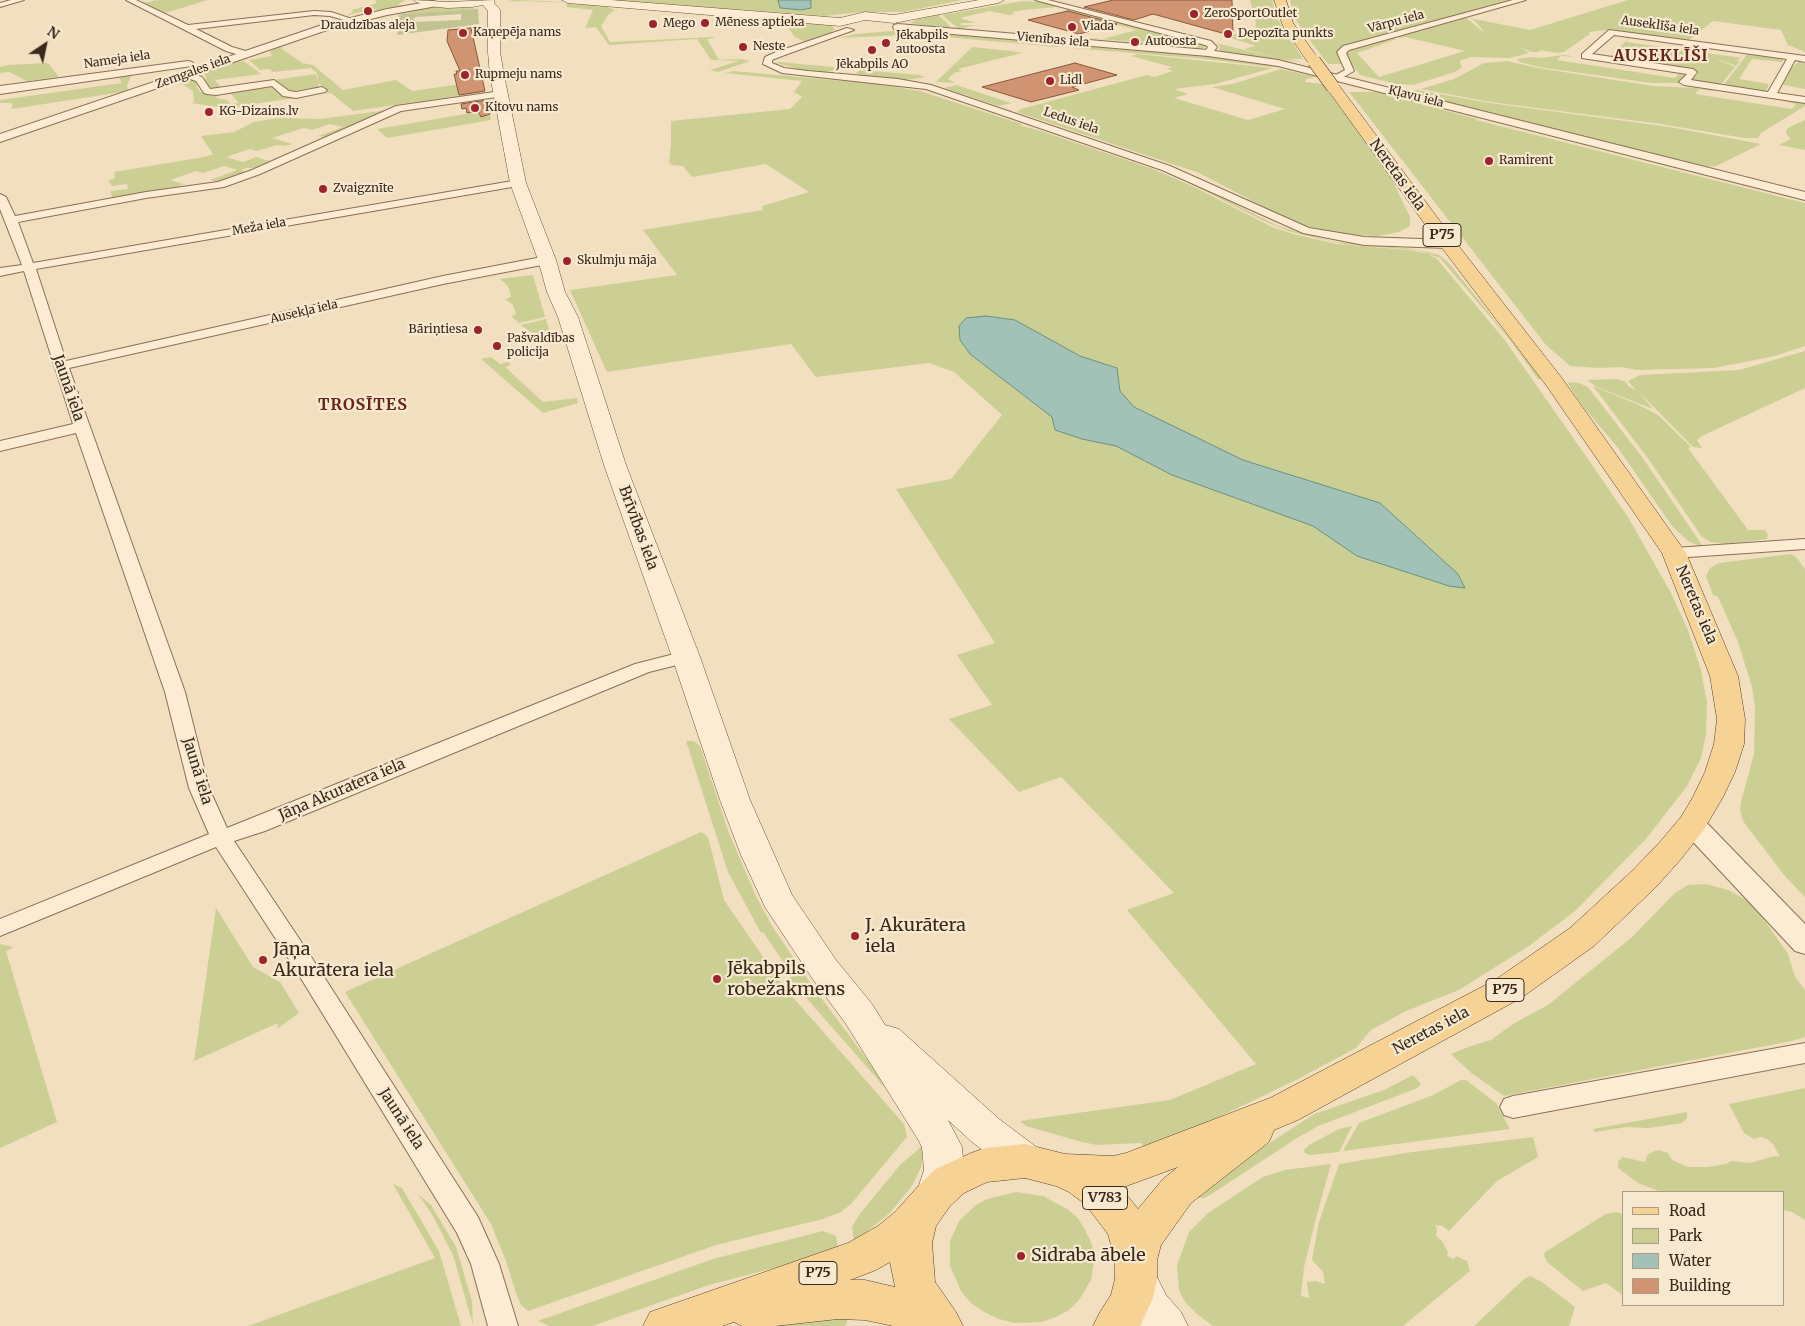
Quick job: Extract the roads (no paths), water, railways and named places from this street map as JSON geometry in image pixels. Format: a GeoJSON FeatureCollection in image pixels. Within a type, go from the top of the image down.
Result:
{"type":"FeatureCollection","features":[{"type":"Feature","properties":{"kind":"main road"},"geometry":{"type":"LineString","coordinates":[[420,0],[433,4]]}},
{"type":"Feature","properties":{"kind":"main road","name":"Vienības iela"},"geometry":{"type":"LineString","coordinates":[[568,0],[840,22],[864,16],[896,23]]}},
{"type":"Feature","properties":{"kind":"main road","name":"Vienības iela"},"geometry":{"type":"LineString","coordinates":[[883,31],[896,23],[998,0]]}},
{"type":"Feature","properties":{"kind":"main road","name":"Neretas iela"},"geometry":{"type":"LineString","coordinates":[[1280,0],[1287,23],[1314,62],[1335,82],[1448,244],[1554,380],[1674,553],[1715,649],[1724,676],[1731,719],[1729,744],[1720,772],[1692,824],[1670,851],[1598,923],[1536,970],[1508,988],[1284,1109]]}},
{"type":"Feature","properties":{"kind":"main road","name":"V783"},"geometry":{"type":"LineString","coordinates":[[433,4],[485,8],[490,4]]}},
{"type":"Feature","properties":{"kind":"main road","name":"Brīvības iela"},"geometry":{"type":"LineString","coordinates":[[490,4],[494,54],[518,183],[547,260],[556,292],[568,317],[615,465],[686,657],[735,800],[756,855],[778,899],[824,969],[859,1014]]}},
{"type":"Feature","properties":{"kind":"main road"},"geometry":{"type":"LineString","coordinates":[[840,22],[839,25],[855,31]]}},
{"type":"Feature","properties":{"kind":"main road"},"geometry":{"type":"LineString","coordinates":[[859,1014],[927,1118],[942,1147],[944,1170],[930,1201]]}},
{"type":"Feature","properties":{"kind":"main road","name":"V783"},"geometry":{"type":"LineString","coordinates":[[859,1014],[985,1130],[1025,1162]]}},
{"type":"Feature","properties":{"kind":"main road"},"geometry":{"type":"LineString","coordinates":[[1136,1270],[1142,1240],[1153,1221],[1176,1191],[1284,1109]]}},
{"type":"Feature","properties":{"kind":"main road","name":"P75"},"geometry":{"type":"LineString","coordinates":[[1065,1171],[1113,1173],[1129,1169],[1284,1109]]}},
{"type":"Feature","properties":{"kind":"main road","name":"V783"},"geometry":{"type":"LineString","coordinates":[[941,1326],[922,1300],[914,1282],[911,1262],[912,1243],[916,1225],[930,1201],[950,1181],[985,1165],[1025,1162],[1065,1171],[1083,1180],[1099,1192],[1113,1207],[1124,1223],[1132,1241],[1136,1270],[1151,1309],[1166,1326]]}},
{"type":"Feature","properties":{"kind":"main road","name":"P75"},"geometry":{"type":"LineString","coordinates":[[682,1320],[874,1251],[910,1225],[930,1201]]}},
{"type":"Feature","properties":{"kind":"main road","name":"V783"},"geometry":{"type":"LineString","coordinates":[[1115,1326],[1123,1316],[1132,1298],[1136,1270]]}},
{"type":"Feature","properties":{"kind":"main road"},"geometry":{"type":"LineString","coordinates":[[682,1320],[819,1300],[852,1299],[902,1308],[936,1326]]}},
{"type":"Feature","properties":{"kind":"street"},"geometry":{"type":"LineString","coordinates":[[0,5],[20,0]]}},
{"type":"Feature","properties":{"kind":"street"},"geometry":{"type":"LineString","coordinates":[[130,0],[241,55]]}},
{"type":"Feature","properties":{"kind":"street"},"geometry":{"type":"LineString","coordinates":[[387,12],[420,0]]}},
{"type":"Feature","properties":{"kind":"street"},"geometry":{"type":"LineString","coordinates":[[1039,0],[1208,43],[1213,47],[1208,54]]}},
{"type":"Feature","properties":{"kind":"street","name":"Vārpu iela"},"geometry":{"type":"LineString","coordinates":[[1335,82],[1350,71],[1341,52],[1346,48],[1522,0]]}},
{"type":"Feature","properties":{"kind":"street"},"geometry":{"type":"LineString","coordinates":[[387,12],[433,4]]}},
{"type":"Feature","properties":{"kind":"street","name":"Zemgales iela"},"geometry":{"type":"LineString","coordinates":[[0,138],[241,55],[351,20],[387,12]]}},
{"type":"Feature","properties":{"kind":"street"},"geometry":{"type":"LineString","coordinates":[[184,27],[314,13],[331,14],[351,20]]}},
{"type":"Feature","properties":{"kind":"street","name":"Vienības iela"},"geometry":{"type":"LineString","coordinates":[[896,23],[1208,54]]}},
{"type":"Feature","properties":{"kind":"street","name":"Ledus iela"},"geometry":{"type":"LineString","coordinates":[[855,31],[779,54],[768,59],[767,64],[782,70],[808,74],[898,82],[928,87],[1166,168],[1307,231],[1364,241],[1448,244]]}},
{"type":"Feature","properties":{"kind":"street","name":"Auseklīša iela"},"geometry":{"type":"LineString","coordinates":[[1805,59],[1612,32],[1585,56],[1694,72],[1684,82],[1805,100]]}},
{"type":"Feature","properties":{"kind":"street","name":"Kļavu iela"},"geometry":{"type":"LineString","coordinates":[[1208,54],[1278,63],[1335,82],[1805,196]]}},
{"type":"Feature","properties":{"kind":"street","name":"Nameja iela"},"geometry":{"type":"LineString","coordinates":[[0,90],[241,55]]}},
{"type":"Feature","properties":{"kind":"street"},"geometry":{"type":"LineString","coordinates":[[1771,95],[1792,56]]}},
{"type":"Feature","properties":{"kind":"street"},"geometry":{"type":"LineString","coordinates":[[187,75],[199,79],[207,91],[216,92],[274,83],[286,94],[296,95],[322,90]]}},
{"type":"Feature","properties":{"kind":"street"},"geometry":{"type":"LineString","coordinates":[[11,220],[220,185],[256,172],[402,107],[501,94]]}},
{"type":"Feature","properties":{"kind":"street","name":"Meža iela"},"geometry":{"type":"LineString","coordinates":[[0,272],[518,183]]}},
{"type":"Feature","properties":{"kind":"street","name":"Jaunā iela"},"geometry":{"type":"LineString","coordinates":[[0,196],[28,267],[81,427],[175,692],[198,788],[221,838],[302,960],[460,1212],[485,1264],[503,1326]]}},
{"type":"Feature","properties":{"kind":"street","name":"Ausekļa iela"},"geometry":{"type":"LineString","coordinates":[[61,366],[444,280],[547,260]]}},
{"type":"Feature","properties":{"kind":"street"},"geometry":{"type":"LineString","coordinates":[[0,446],[81,427]]}},
{"type":"Feature","properties":{"kind":"street"},"geometry":{"type":"LineString","coordinates":[[1674,553],[1805,544]]}},
{"type":"Feature","properties":{"kind":"street","name":"Jāņa Akuratera iela"},"geometry":{"type":"LineString","coordinates":[[0,928],[221,838],[257,826],[642,668],[686,657]]}},
{"type":"Feature","properties":{"kind":"street"},"geometry":{"type":"LineString","coordinates":[[1692,824],[1805,943]]}},
{"type":"Feature","properties":{"kind":"street"},"geometry":{"type":"LineString","coordinates":[[1513,1107],[1805,1053]]}},
{"type":"Feature","properties":{"kind":"water"},"geometry":{"type":"Polygon","coordinates":[[[778,0],[811,0],[811,8],[801,10],[780,8],[778,0]]]}},
{"type":"Feature","properties":{"kind":"water"},"geometry":{"type":"Polygon","coordinates":[[[986,316],[1015,320],[1080,356],[1117,368],[1120,391],[1134,407],[1243,460],[1380,503],[1458,574],[1465,588],[1449,586],[1357,556],[1313,526],[1172,475],[1116,446],[1082,439],[1055,430],[1052,417],[970,354],[960,340],[959,326],[966,318],[986,316]]]}},
{"type":"Feature","properties":{"kind":"place","name":"Draudzības aleja"},"geometry":{"type":"Point","coordinates":[368,11]}},
{"type":"Feature","properties":{"kind":"place","name":"ZeroSportOutlet"},"geometry":{"type":"Point","coordinates":[1194,14]}},
{"type":"Feature","properties":{"kind":"place","name":"Mēness aptieka"},"geometry":{"type":"Point","coordinates":[705,23]}},
{"type":"Feature","properties":{"kind":"place","name":"Mego"},"geometry":{"type":"Point","coordinates":[653,24]}},
{"type":"Feature","properties":{"kind":"place","name":"Viada"},"geometry":{"type":"Point","coordinates":[1072,27]}},
{"type":"Feature","properties":{"kind":"place","name":"Kaņepēja nams"},"geometry":{"type":"Point","coordinates":[463,33]}},
{"type":"Feature","properties":{"kind":"place","name":"Depozīta punkts"},"geometry":{"type":"Point","coordinates":[1228,34]}},
{"type":"Feature","properties":{"kind":"place","name":"Autoosta"},"geometry":{"type":"Point","coordinates":[1135,42]}},
{"type":"Feature","properties":{"kind":"place","name":"Jēkabpils autoosta"},"geometry":{"type":"Point","coordinates":[886,43]}},
{"type":"Feature","properties":{"kind":"place","name":"Neste"},"geometry":{"type":"Point","coordinates":[743,47]}},
{"type":"Feature","properties":{"kind":"place","name":"Jēkabpils AO"},"geometry":{"type":"Point","coordinates":[872,50]}},
{"type":"Feature","properties":{"kind":"place","name":"Rupmeju nams"},"geometry":{"type":"Point","coordinates":[465,75]}},
{"type":"Feature","properties":{"kind":"place","name":"Lidl"},"geometry":{"type":"Point","coordinates":[1050,81]}},
{"type":"Feature","properties":{"kind":"place","name":"Kitovu nams"},"geometry":{"type":"Point","coordinates":[475,108]}},
{"type":"Feature","properties":{"kind":"place","name":"KG-Dizains.lv"},"geometry":{"type":"Point","coordinates":[209,112]}},
{"type":"Feature","properties":{"kind":"place","name":"Ramirent"},"geometry":{"type":"Point","coordinates":[1489,161]}},
{"type":"Feature","properties":{"kind":"place","name":"Zvaigznīte"},"geometry":{"type":"Point","coordinates":[323,189]}},
{"type":"Feature","properties":{"kind":"place","name":"Skulmju māja"},"geometry":{"type":"Point","coordinates":[567,261]}},
{"type":"Feature","properties":{"kind":"place","name":"Bāriņtiesa"},"geometry":{"type":"Point","coordinates":[478,330]}},
{"type":"Feature","properties":{"kind":"place","name":"Pašvaldības policija"},"geometry":{"type":"Point","coordinates":[497,346]}},
{"type":"Feature","properties":{"kind":"place","name":"J. Akurātera iela"},"geometry":{"type":"Point","coordinates":[855,936]}},
{"type":"Feature","properties":{"kind":"place","name":"Jāņa Akurātera iela"},"geometry":{"type":"Point","coordinates":[263,960]}},
{"type":"Feature","properties":{"kind":"place","name":"Jēkabpils robežakmens"},"geometry":{"type":"Point","coordinates":[717,979]}},
{"type":"Feature","properties":{"kind":"place","name":"Sidraba ābele"},"geometry":{"type":"Point","coordinates":[1021,1256]}},
{"type":"Feature","properties":{"kind":"district","name":"AUSEKLĪŠI"},"geometry":{"type":"Point","coordinates":[1661,56]}},
{"type":"Feature","properties":{"kind":"district","name":"TROSĪTES"},"geometry":{"type":"Point","coordinates":[363,405]}}]}
